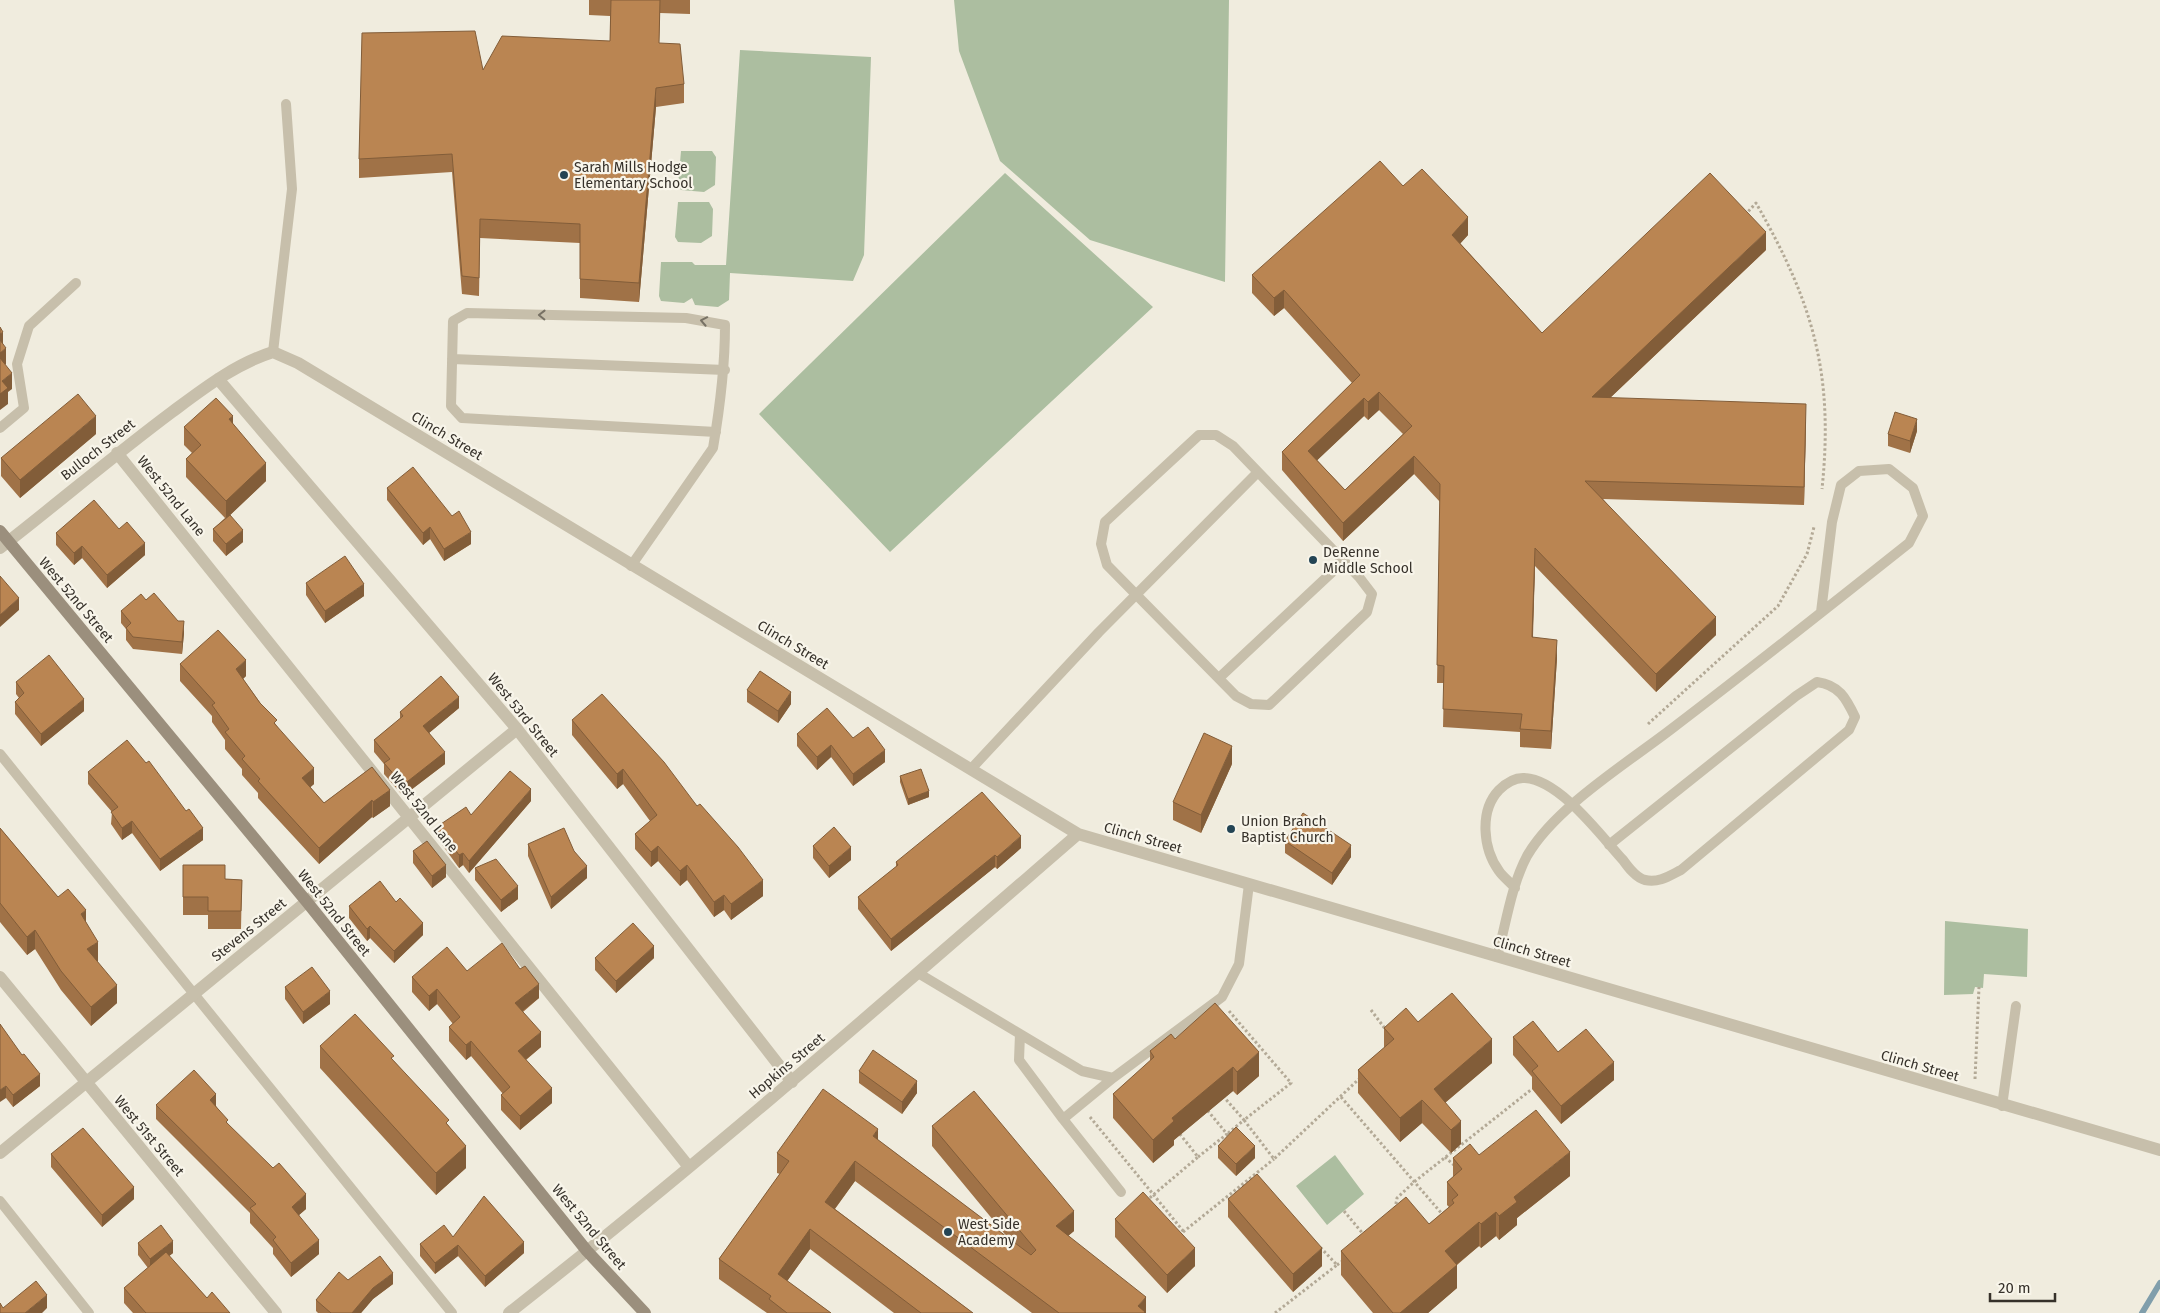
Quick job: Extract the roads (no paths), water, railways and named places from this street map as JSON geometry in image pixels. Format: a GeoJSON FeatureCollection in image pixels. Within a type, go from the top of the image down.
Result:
{"type":"FeatureCollection","features":[{"type":"Feature","properties":{"kind":"main road","name":"West 52nd Street"},"geometry":{"type":"LineString","coordinates":[[3,540],[307,902],[587,1252],[645,1313]]}},
{"type":"Feature","properties":{"kind":"street"},"geometry":{"type":"LineString","coordinates":[[218,379],[254,358],[273,352]]}},
{"type":"Feature","properties":{"kind":"street","name":"Clinch Street"},"geometry":{"type":"LineString","coordinates":[[273,352],[298,362],[631,566],[1078,834],[2002,1106],[2160,1150]]}},
{"type":"Feature","properties":{"kind":"street","name":"Bulloch Street"},"geometry":{"type":"LineString","coordinates":[[3,540],[218,379]]}},
{"type":"Feature","properties":{"kind":"street","name":"West 53rd Street"},"geometry":{"type":"LineString","coordinates":[[218,379],[517,729],[792,1082]]}},
{"type":"Feature","properties":{"kind":"street","name":"West 52nd Lane"},"geometry":{"type":"LineString","coordinates":[[117,453],[689,1167]]}},
{"type":"Feature","properties":{"kind":"street","name":"Stevens Street"},"geometry":{"type":"LineString","coordinates":[[0,1152],[86,1084],[517,729]]}},
{"type":"Feature","properties":{"kind":"street","name":"Hopkins Street"},"geometry":{"type":"LineString","coordinates":[[509,1313],[587,1252],[792,1082],[1078,834]]}},
{"type":"Feature","properties":{"kind":"street","name":"West 51st Street"},"geometry":{"type":"LineString","coordinates":[[0,977],[276,1313]]}},
{"type":"Feature","properties":{"kind":"lane"},"geometry":{"type":"LineString","coordinates":[[273,352],[292,189],[286,104]]}},
{"type":"Feature","properties":{"kind":"lane"},"geometry":{"type":"LineString","coordinates":[[0,428],[24,408],[17,364],[29,326],[76,283]]}},
{"type":"Feature","properties":{"kind":"lane"},"geometry":{"type":"LineString","coordinates":[[631,566],[713,448],[716,432],[724,370],[725,325],[686,318],[467,313],[453,321],[452,406],[462,418],[716,432]]}},
{"type":"Feature","properties":{"kind":"lane"},"geometry":{"type":"LineString","coordinates":[[452,360],[724,370]]}},
{"type":"Feature","properties":{"kind":"lane"},"geometry":{"type":"LineString","coordinates":[[1199,435],[1216,436],[1233,446],[1344,561],[1372,594],[1367,612],[1269,705],[1251,704],[1236,696],[1107,565],[1101,544],[1105,522],[1199,435]]}},
{"type":"Feature","properties":{"kind":"lane"},"geometry":{"type":"LineString","coordinates":[[1497,957],[1515,888],[1527,856],[1552,822],[1573,805],[1821,612],[1909,543],[1923,516],[1913,488],[1889,469],[1859,471],[1841,485],[1832,522],[1821,612]]}},
{"type":"Feature","properties":{"kind":"lane"},"geometry":{"type":"LineString","coordinates":[[972,769],[1137,594],[1258,472]]}},
{"type":"Feature","properties":{"kind":"lane"},"geometry":{"type":"LineString","coordinates":[[1219,678],[1344,561]]}},
{"type":"Feature","properties":{"kind":"lane"},"geometry":{"type":"LineString","coordinates":[[1515,888],[1498,871],[1486,840],[1485,814],[1494,796],[1508,781],[1526,778],[1544,784],[1573,805],[1632,871],[1644,880],[1658,881],[1681,870],[1849,730],[1855,718],[1847,700],[1830,684],[1817,682],[1796,696],[1609,845]]}},
{"type":"Feature","properties":{"kind":"lane"},"geometry":{"type":"LineString","coordinates":[[0,754],[452,1313]]}},
{"type":"Feature","properties":{"kind":"lane"},"geometry":{"type":"LineString","coordinates":[[1063,1119],[1113,1078],[1219,1000],[1240,964],[1249,884]]}},
{"type":"Feature","properties":{"kind":"lane"},"geometry":{"type":"LineString","coordinates":[[918,973],[1082,1071],[1113,1078]]}},
{"type":"Feature","properties":{"kind":"lane"},"geometry":{"type":"LineString","coordinates":[[2002,1106],[2016,1006]]}},
{"type":"Feature","properties":{"kind":"lane"},"geometry":{"type":"LineString","coordinates":[[1020,1034],[1019,1060],[1120,1192]]}},
{"type":"Feature","properties":{"kind":"lane"},"geometry":{"type":"LineString","coordinates":[[0,1201],[89,1313]]}},
{"type":"Feature","properties":{"kind":"waterway"},"geometry":{"type":"LineString","coordinates":[[2142,1313],[2160,1283]]}},
{"type":"Feature","properties":{"kind":"place","name":"Sarah Mills Hodge Elementary School"},"geometry":{"type":"Point","coordinates":[564,175]}},
{"type":"Feature","properties":{"kind":"place","name":"DeRenne Middle School"},"geometry":{"type":"Point","coordinates":[1313,560]}},
{"type":"Feature","properties":{"kind":"place","name":"Union Branch Baptist Church"},"geometry":{"type":"Point","coordinates":[1231,829]}},
{"type":"Feature","properties":{"kind":"place","name":"West Side Academy"},"geometry":{"type":"Point","coordinates":[948,1232]}}]}
